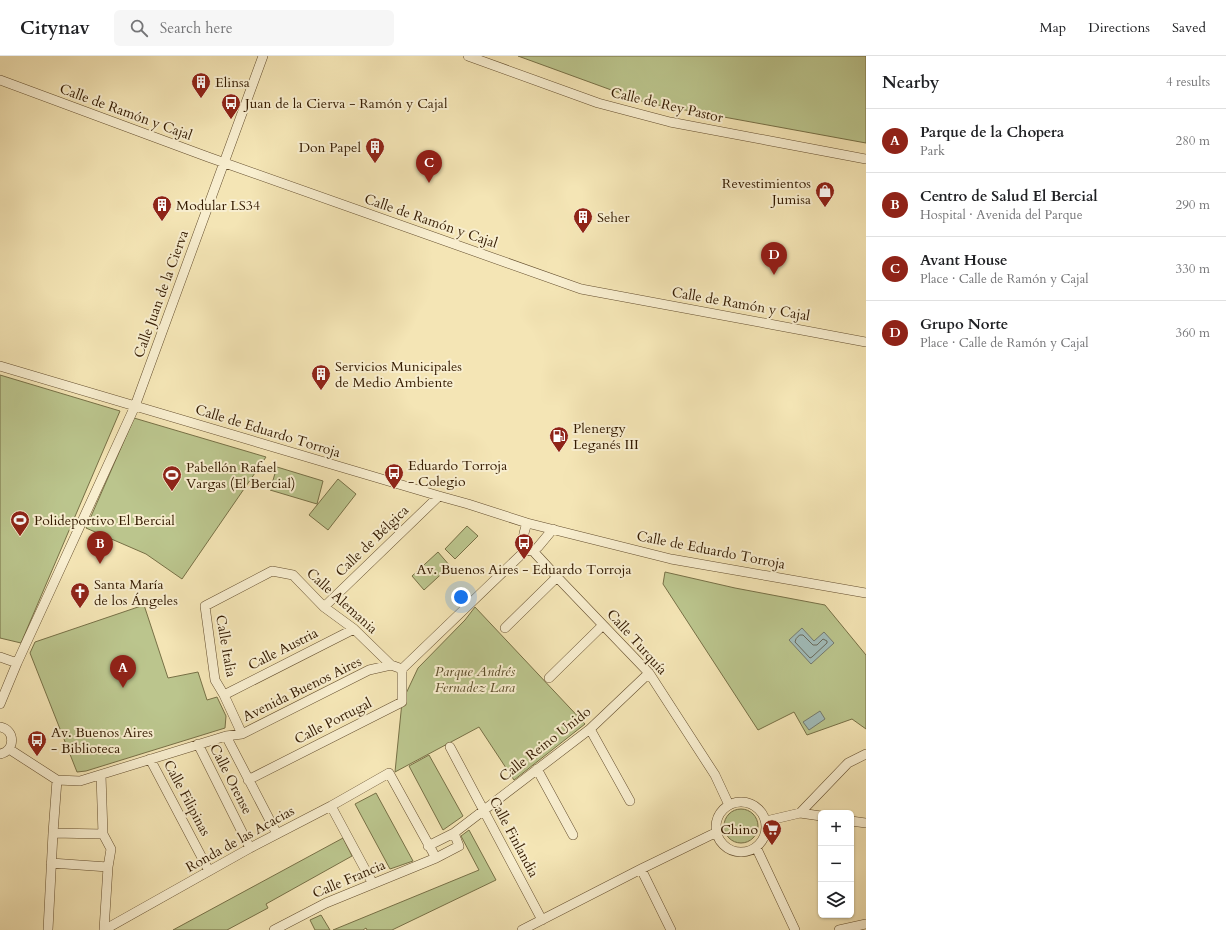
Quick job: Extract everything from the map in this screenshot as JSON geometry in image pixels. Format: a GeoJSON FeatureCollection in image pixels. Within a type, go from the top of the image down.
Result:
{"type":"FeatureCollection","features":[{"type":"Feature","properties":{"kind":"street","name":"Calle Juan de la Cierva"},"geometry":{"type":"LineString","coordinates":[[0,704],[17,663],[135,406],[263,56]]}},
{"type":"Feature","properties":{"kind":"street","name":"Calle de Rey Pastor"},"geometry":{"type":"LineString","coordinates":[[468,56],[598,103],[670,122],[866,159]]}},
{"type":"Feature","properties":{"kind":"street","name":"Calle de Ramón y Cajal"},"geometry":{"type":"LineString","coordinates":[[0,80],[224,162],[581,288],[866,342]]}},
{"type":"Feature","properties":{"kind":"street","name":"Calle de Eduardo Torroja"},"geometry":{"type":"LineString","coordinates":[[0,366],[553,530],[671,559],[866,593]]}},
{"type":"Feature","properties":{"kind":"street","name":"Calle de Bélgica"},"geometry":{"type":"LineString","coordinates":[[324,606],[439,496]]}},
{"type":"Feature","properties":{"kind":"street"},"geometry":{"type":"LineString","coordinates":[[527,523],[523,539],[524,546],[530,550]]}},
{"type":"Feature","properties":{"kind":"street"},"geometry":{"type":"LineString","coordinates":[[391,665],[402,669],[530,550],[538,547],[553,530]]}},
{"type":"Feature","properties":{"kind":"street","name":"Calle Turquía"},"geometry":{"type":"LineString","coordinates":[[530,550],[649,673],[715,775],[729,805]]}},
{"type":"Feature","properties":{"kind":"street","name":"Calle Alemania"},"geometry":{"type":"LineString","coordinates":[[205,606],[272,571],[293,575],[324,606],[354,629],[391,665]]}},
{"type":"Feature","properties":{"kind":"street"},"geometry":{"type":"LineString","coordinates":[[505,628],[557,578]]}},
{"type":"Feature","properties":{"kind":"street","name":"Calle Italia"},"geometry":{"type":"LineString","coordinates":[[205,606],[215,680],[224,695],[242,734]]}},
{"type":"Feature","properties":{"kind":"street"},"geometry":{"type":"LineString","coordinates":[[549,678],[603,625]]}},
{"type":"Feature","properties":{"kind":"street","name":"Calle Austria"},"geometry":{"type":"LineString","coordinates":[[224,695],[354,629]]}},
{"type":"Feature","properties":{"kind":"street"},"geometry":{"type":"LineString","coordinates":[[0,657],[17,663]]}},
{"type":"Feature","properties":{"kind":"street","name":"Avenida Buenos Aires"},"geometry":{"type":"LineString","coordinates":[[57,780],[80,781],[198,744],[226,736],[242,734],[369,670],[391,665]]}},
{"type":"Feature","properties":{"kind":"street","name":"Calle Portugal"},"geometry":{"type":"LineString","coordinates":[[248,780],[402,702],[402,669]]}},
{"type":"Feature","properties":{"kind":"street","name":"Calle Reino Unido"},"geometry":{"type":"LineString","coordinates":[[428,846],[454,833],[590,729],[649,673]]}},
{"type":"Feature","properties":{"kind":"street"},"geometry":{"type":"LineString","coordinates":[[0,727],[7,730],[12,737],[9,749],[0,754]]}},
{"type":"Feature","properties":{"kind":"street"},"geometry":{"type":"LineString","coordinates":[[590,729],[630,801]]}},
{"type":"Feature","properties":{"kind":"street"},"geometry":{"type":"LineString","coordinates":[[226,736],[277,834]]}},
{"type":"Feature","properties":{"kind":"street","name":"Calle Orense"},"geometry":{"type":"LineString","coordinates":[[198,744],[250,848]]}},
{"type":"Feature","properties":{"kind":"street","name":"Calle Finlandia"},"geometry":{"type":"LineString","coordinates":[[450,747],[542,920]]}},
{"type":"Feature","properties":{"kind":"street"},"geometry":{"type":"LineString","coordinates":[[9,749],[57,780],[48,930]]}},
{"type":"Feature","properties":{"kind":"street"},"geometry":{"type":"LineString","coordinates":[[800,813],[848,763],[866,754]]}},
{"type":"Feature","properties":{"kind":"street","name":"Calle Filipinas"},"geometry":{"type":"LineString","coordinates":[[150,759],[210,871]]}},
{"type":"Feature","properties":{"kind":"street"},"geometry":{"type":"LineString","coordinates":[[537,769],[573,834]]}},
{"type":"Feature","properties":{"kind":"street","name":"Ronda de las Acacias"},"geometry":{"type":"LineString","coordinates":[[104,930],[250,848],[331,806],[389,773],[428,846]]}},
{"type":"Feature","properties":{"kind":"street"},"geometry":{"type":"LineString","coordinates":[[101,775],[103,834],[111,849],[108,867],[104,930]]}},
{"type":"Feature","properties":{"kind":"street"},"geometry":{"type":"LineString","coordinates":[[736,802],[746,802],[754,805],[761,812],[766,821],[766,830],[762,841],[750,850],[742,852],[734,851],[725,846],[718,836],[716,826],[718,816],[729,805],[736,802]]}},
{"type":"Feature","properties":{"kind":"street"},"geometry":{"type":"LineString","coordinates":[[331,806],[374,884]]}},
{"type":"Feature","properties":{"kind":"street"},"geometry":{"type":"LineString","coordinates":[[766,821],[800,813],[818,816]]}},
{"type":"Feature","properties":{"kind":"street"},"geometry":{"type":"LineString","coordinates":[[854,821],[866,823]]}},
{"type":"Feature","properties":{"kind":"street"},"geometry":{"type":"LineString","coordinates":[[522,930],[717,832]]}},
{"type":"Feature","properties":{"kind":"street"},"geometry":{"type":"LineString","coordinates":[[53,833],[103,834]]}},
{"type":"Feature","properties":{"kind":"street","name":"Calle Francia"},"geometry":{"type":"LineString","coordinates":[[274,930],[326,903],[436,858],[460,846],[454,833]]}},
{"type":"Feature","properties":{"kind":"street"},"geometry":{"type":"LineString","coordinates":[[428,846],[436,858]]}},
{"type":"Feature","properties":{"kind":"street"},"geometry":{"type":"LineString","coordinates":[[756,847],[794,930]]}},
{"type":"Feature","properties":{"kind":"street"},"geometry":{"type":"LineString","coordinates":[[51,863],[108,867]]}},
{"type":"Feature","properties":{"kind":"street"},"geometry":{"type":"LineString","coordinates":[[641,869],[671,930]]}},
{"type":"Feature","properties":{"kind":"street"},"geometry":{"type":"LineString","coordinates":[[839,930],[866,924]]}},
{"type":"Feature","properties":{"kind":"green space"},"geometry":{"type":"Polygon","coordinates":[[[518,56],[866,56],[866,143],[647,103],[518,56]]]}},
{"type":"Feature","properties":{"kind":"green space"},"geometry":{"type":"Polygon","coordinates":[[[0,375],[120,411],[21,643],[0,638],[0,375]]]}},
{"type":"Feature","properties":{"kind":"green space","name":"Pabellón Rafael Vargas (El Bercial)"},"geometry":{"type":"Polygon","coordinates":[[[134,418],[266,457],[182,579],[146,554],[86,528],[134,418]]]}},
{"type":"Feature","properties":{"kind":"green space"},"geometry":{"type":"Polygon","coordinates":[[[277,467],[323,481],[317,504],[270,490],[277,467]]]}},
{"type":"Feature","properties":{"kind":"green space"},"geometry":{"type":"Polygon","coordinates":[[[338,479],[356,494],[328,530],[309,515],[338,479]]]}},
{"type":"Feature","properties":{"kind":"green space"},"geometry":{"type":"Polygon","coordinates":[[[467,526],[478,536],[455,559],[445,549],[467,526]]]}},
{"type":"Feature","properties":{"kind":"green space"},"geometry":{"type":"Polygon","coordinates":[[[438,552],[450,566],[424,590],[412,576],[438,552]]]}},
{"type":"Feature","properties":{"kind":"green space"},"geometry":{"type":"Polygon","coordinates":[[[665,572],[735,588],[825,605],[866,655],[866,729],[852,719],[807,735],[794,712],[758,730],[663,584],[665,572]]]}},
{"type":"Feature","properties":{"kind":"green space"},"geometry":{"type":"Polygon","coordinates":[[[144,605],[168,678],[198,672],[207,700],[217,697],[226,716],[225,728],[86,771],[77,772],[30,653],[35,642],[144,605]]]}},
{"type":"Feature","properties":{"kind":"green space","name":"Parque Andrés Fernadez Lara"},"geometry":{"type":"Polygon","coordinates":[[[475,607],[585,724],[514,780],[479,727],[395,772],[402,702],[418,668],[465,620],[475,607]]]}},
{"type":"Feature","properties":{"kind":"green space"},"geometry":{"type":"Polygon","coordinates":[[[429,755],[463,816],[443,830],[409,766],[429,755]]]}},
{"type":"Feature","properties":{"kind":"green space"},"geometry":{"type":"Polygon","coordinates":[[[376,793],[413,861],[390,869],[355,804],[376,793]]]}},
{"type":"Feature","properties":{"kind":"green space"},"geometry":{"type":"Polygon","coordinates":[[[738,809],[744,809],[748,810],[755,816],[758,826],[757,833],[751,840],[744,843],[738,843],[734,842],[727,836],[724,829],[724,823],[725,819],[731,812],[738,809]]]}},
{"type":"Feature","properties":{"kind":"green space"},"geometry":{"type":"Polygon","coordinates":[[[469,830],[496,880],[392,930],[367,930],[366,928],[363,930],[333,930],[479,870],[461,836],[469,830]]]}},
{"type":"Feature","properties":{"kind":"green space"},"geometry":{"type":"Polygon","coordinates":[[[343,838],[352,856],[266,904],[268,908],[227,930],[173,930],[343,838]]]}},
{"type":"Feature","properties":{"kind":"green space"},"geometry":{"type":"Polygon","coordinates":[[[321,915],[330,930],[315,930],[310,920],[321,915]]]}},
{"type":"Feature","properties":{"kind":"water"},"geometry":{"type":"Polygon","coordinates":[[[802,628],[814,641],[824,632],[834,643],[811,664],[789,640],[802,628]]]}},
{"type":"Feature","properties":{"kind":"water"},"geometry":{"type":"Polygon","coordinates":[[[820,711],[825,719],[809,730],[803,722],[820,711]]]}},
{"type":"Feature","properties":{"kind":"place","name":"Elinsa"},"geometry":{"type":"Point","coordinates":[201,99]}},
{"type":"Feature","properties":{"kind":"place","name":"Juan de la Cierva - Ramón y Cajal"},"geometry":{"type":"Point","coordinates":[231,120]}},
{"type":"Feature","properties":{"kind":"place","name":"Don Papel"},"geometry":{"type":"Point","coordinates":[375,164]}},
{"type":"Feature","properties":{"kind":"place","name":"Avant House"},"geometry":{"type":"Point","coordinates":[429,183]}},
{"type":"Feature","properties":{"kind":"place","name":"Revestimientos Jumisa"},"geometry":{"type":"Point","coordinates":[825,208]}},
{"type":"Feature","properties":{"kind":"place","name":"Modular LS34"},"geometry":{"type":"Point","coordinates":[162,222]}},
{"type":"Feature","properties":{"kind":"place","name":"Seher"},"geometry":{"type":"Point","coordinates":[583,234]}},
{"type":"Feature","properties":{"kind":"place","name":"Grupo Norte"},"geometry":{"type":"Point","coordinates":[774,275]}},
{"type":"Feature","properties":{"kind":"place","name":"Servicios Municipales de Medio Ambiente"},"geometry":{"type":"Point","coordinates":[321,391]}},
{"type":"Feature","properties":{"kind":"place","name":"Plenergy Leganés III"},"geometry":{"type":"Point","coordinates":[559,453]}},
{"type":"Feature","properties":{"kind":"place","name":"Eduardo Torroja - Colegio"},"geometry":{"type":"Point","coordinates":[394,490]}},
{"type":"Feature","properties":{"kind":"place","name":"Pabellón Rafael Vargas (El Bercial)"},"geometry":{"type":"Point","coordinates":[172,492]}},
{"type":"Feature","properties":{"kind":"place","name":"Polideportivo El Bercial"},"geometry":{"type":"Point","coordinates":[20,537]}},
{"type":"Feature","properties":{"kind":"place","name":"Av. Buenos Aires - Eduardo Torroja"},"geometry":{"type":"Point","coordinates":[524,560]}},
{"type":"Feature","properties":{"kind":"place","name":"Centro de Salud El Bercial"},"geometry":{"type":"Point","coordinates":[100,564]}},
{"type":"Feature","properties":{"kind":"place","name":"Santa María de los Ángeles"},"geometry":{"type":"Point","coordinates":[80,609]}},
{"type":"Feature","properties":{"kind":"place","name":"Parque de la Chopera"},"geometry":{"type":"Point","coordinates":[123,688]}},
{"type":"Feature","properties":{"kind":"place","name":"Av. Buenos Aires - Biblioteca"},"geometry":{"type":"Point","coordinates":[37,757]}},
{"type":"Feature","properties":{"kind":"place","name":"Chino"},"geometry":{"type":"Point","coordinates":[772,846]}}]}
